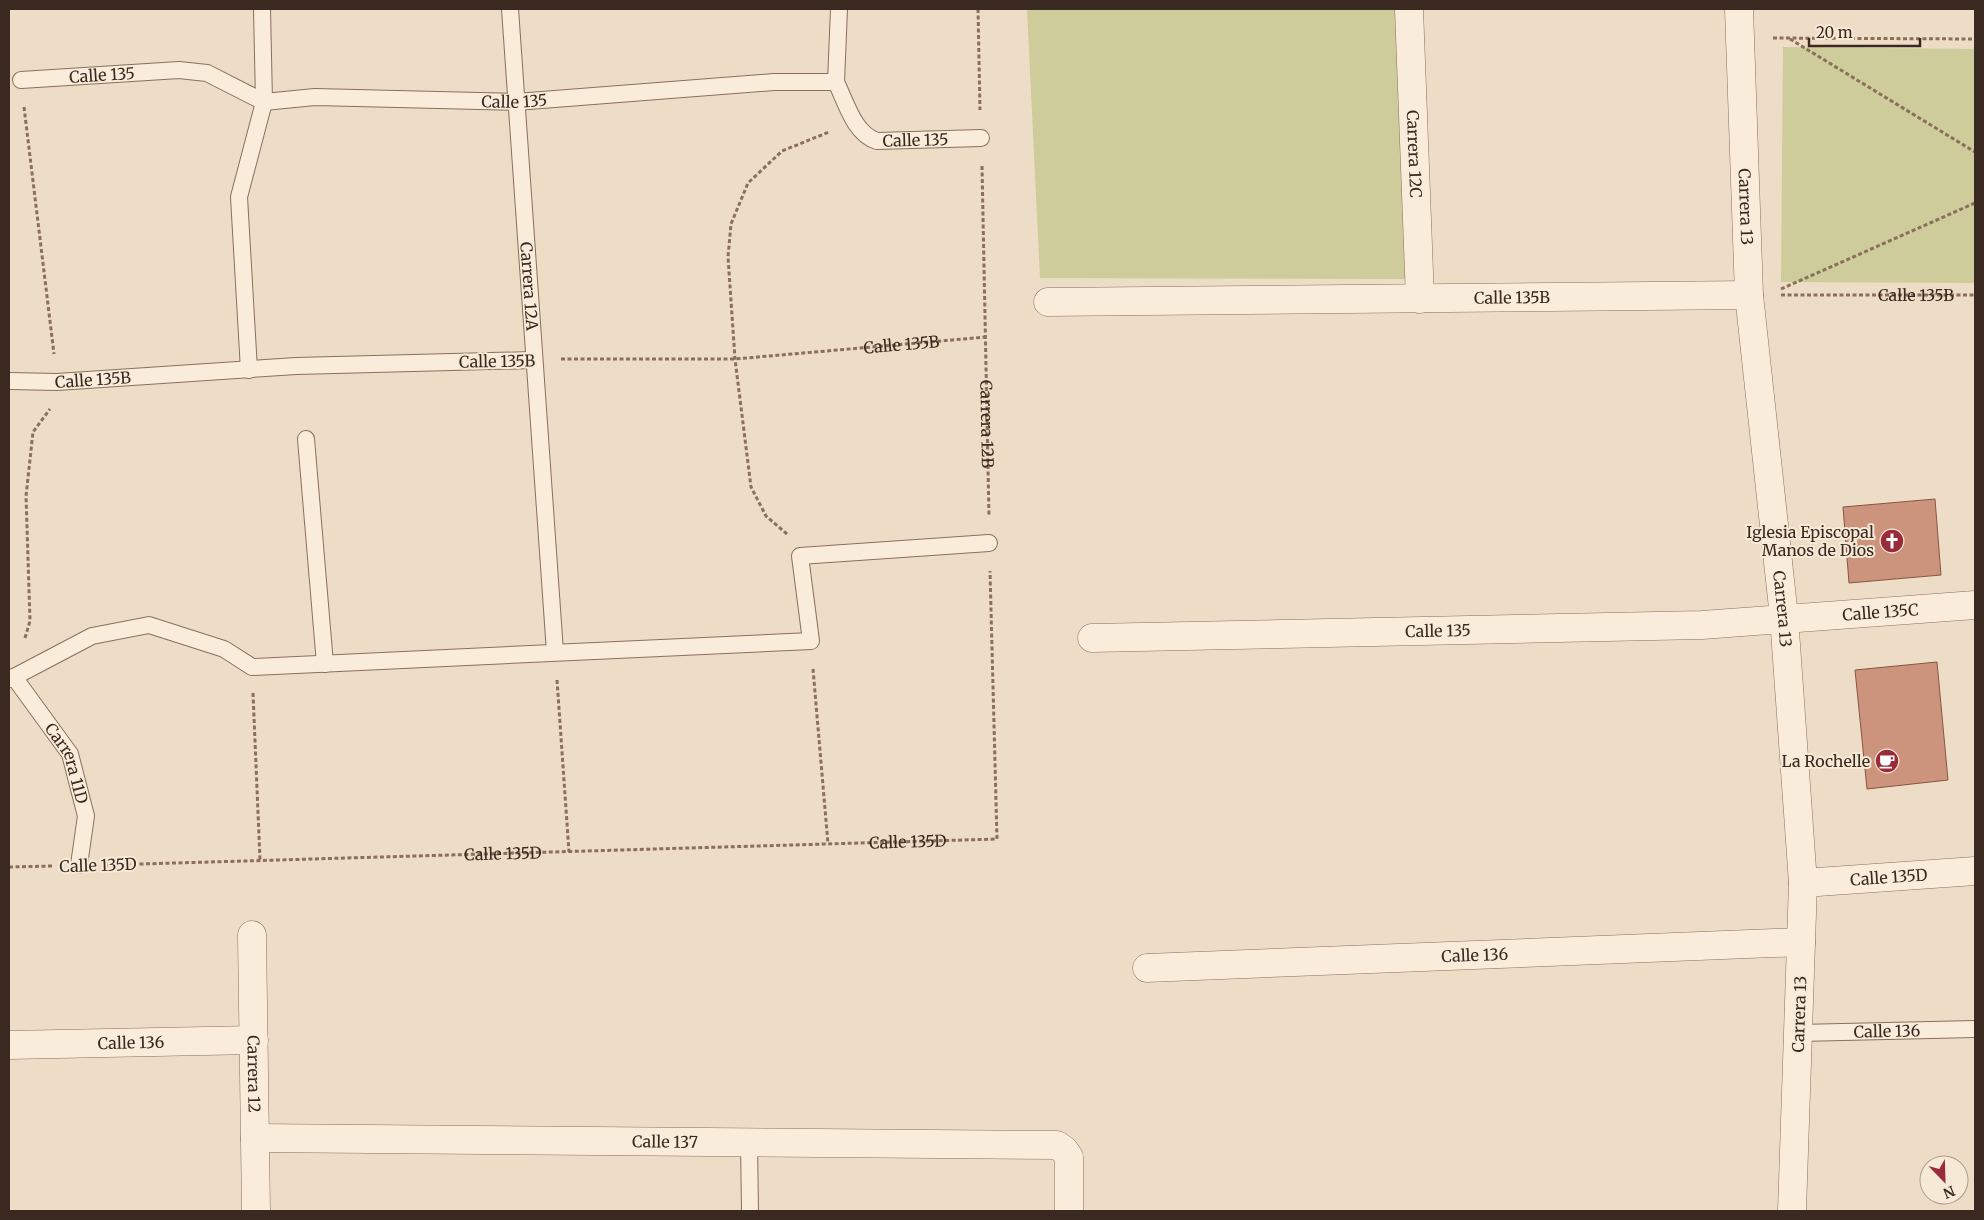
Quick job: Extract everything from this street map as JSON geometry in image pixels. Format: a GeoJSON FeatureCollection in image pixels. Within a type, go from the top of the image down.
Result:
{"type":"FeatureCollection","features":[{"type":"Feature","properties":{"kind":"street","name":"Carrera 12C"},"geometry":{"type":"LineString","coordinates":[[1409,9],[1420,299]]}},
{"type":"Feature","properties":{"kind":"street","name":"Carrera 13"},"geometry":{"type":"LineString","coordinates":[[1739,9],[1803,883],[1792,1211]]}},
{"type":"Feature","properties":{"kind":"street","name":"Calle 135B"},"geometry":{"type":"LineString","coordinates":[[1048,302],[1759,295]]}},
{"type":"Feature","properties":{"kind":"street","name":"Calle 135C"},"geometry":{"type":"LineString","coordinates":[[1784,617],[1975,605]]}},
{"type":"Feature","properties":{"kind":"street","name":"Calle 135"},"geometry":{"type":"LineString","coordinates":[[1092,638],[1702,625],[1784,617]]}},
{"type":"Feature","properties":{"kind":"street","name":"Calle 135D"},"geometry":{"type":"LineString","coordinates":[[1803,883],[1975,871]]}},
{"type":"Feature","properties":{"kind":"street","name":"Carrera 12"},"geometry":{"type":"LineString","coordinates":[[252,935],[256,1211]]}},
{"type":"Feature","properties":{"kind":"street","name":"Calle 136"},"geometry":{"type":"LineString","coordinates":[[1147,968],[1801,942]]}},
{"type":"Feature","properties":{"kind":"street","name":"Calle 136"},"geometry":{"type":"LineString","coordinates":[[9,1045],[254,1040]]}},
{"type":"Feature","properties":{"kind":"street","name":"Calle 137"},"geometry":{"type":"LineString","coordinates":[[255,1138],[1056,1145],[1064,1150],[1069,1157],[1069,1211]]}},
{"type":"Feature","properties":{"kind":"lane"},"geometry":{"type":"LineString","coordinates":[[249,370],[239,197],[264,102],[262,9]]}},
{"type":"Feature","properties":{"kind":"lane","name":"Carrera 12A"},"geometry":{"type":"LineString","coordinates":[[510,9],[533,360],[555,652]]}},
{"type":"Feature","properties":{"kind":"lane"},"geometry":{"type":"LineString","coordinates":[[836,82],[839,9]]}},
{"type":"Feature","properties":{"kind":"lane","name":"Calle 135"},"geometry":{"type":"LineString","coordinates":[[21,80],[180,70],[207,73],[264,102],[315,97],[516,102],[774,82],[836,82],[862,133],[876,141],[981,138]]}},
{"type":"Feature","properties":{"kind":"lane","name":"Calle 135B"},"geometry":{"type":"LineString","coordinates":[[9,381],[57,382],[296,366],[533,360]]}},
{"type":"Feature","properties":{"kind":"lane"},"geometry":{"type":"LineString","coordinates":[[306,439],[324,664]]}},
{"type":"Feature","properties":{"kind":"lane"},"geometry":{"type":"LineString","coordinates":[[12,678],[92,636],[149,625],[224,650],[252,667],[811,641],[800,556],[989,543]]}},
{"type":"Feature","properties":{"kind":"lane","name":"Carrera 11D"},"geometry":{"type":"LineString","coordinates":[[12,678],[70,754],[86,816],[79,865]]}},
{"type":"Feature","properties":{"kind":"lane","name":"Calle 136"},"geometry":{"type":"LineString","coordinates":[[1799,1033],[1975,1029]]}},
{"type":"Feature","properties":{"kind":"lane"},"geometry":{"type":"LineString","coordinates":[[749,1143],[750,1211]]}},
{"type":"Feature","properties":{"kind":"path","name":"Carrera 12B"},"geometry":{"type":"LineString","coordinates":[[978,9],[997,839]]}},
{"type":"Feature","properties":{"kind":"path"},"geometry":{"type":"LineString","coordinates":[[1789,38],[1975,152]]}},
{"type":"Feature","properties":{"kind":"path"},"geometry":{"type":"LineString","coordinates":[[1740,39],[1975,39]]}},
{"type":"Feature","properties":{"kind":"path"},"geometry":{"type":"LineString","coordinates":[[12,678],[30,621],[26,496],[33,432],[52,407],[57,382],[21,80]]}},
{"type":"Feature","properties":{"kind":"path"},"geometry":{"type":"LineString","coordinates":[[800,556],[789,536],[766,516],[751,487],[736,359],[728,257],[731,224],[748,183],[782,151],[855,122]]}},
{"type":"Feature","properties":{"kind":"path"},"geometry":{"type":"LineString","coordinates":[[1759,295],[1975,203]]}},
{"type":"Feature","properties":{"kind":"path","name":"Calle 135B"},"geometry":{"type":"LineString","coordinates":[[1759,295],[1975,295]]}},
{"type":"Feature","properties":{"kind":"path","name":"Calle 135B"},"geometry":{"type":"LineString","coordinates":[[533,360],[736,359],[986,337]]}},
{"type":"Feature","properties":{"kind":"path"},"geometry":{"type":"LineString","coordinates":[[811,641],[828,844]]}},
{"type":"Feature","properties":{"kind":"path"},"geometry":{"type":"LineString","coordinates":[[555,652],[569,852]]}},
{"type":"Feature","properties":{"kind":"path"},"geometry":{"type":"LineString","coordinates":[[252,667],[260,860]]}},
{"type":"Feature","properties":{"kind":"path","name":"Calle 135D"},"geometry":{"type":"LineString","coordinates":[[9,867],[997,839]]}},
{"type":"Feature","properties":{"kind":"shaded area"},"geometry":{"type":"Polygon","coordinates":[[[1027,9],[1399,9],[1405,279],[1040,278],[1027,9]]]}},
{"type":"Feature","properties":{"kind":"shaded area"},"geometry":{"type":"Polygon","coordinates":[[[1783,47],[1975,49],[1975,283],[1781,282],[1783,47]]]}},
{"type":"Feature","properties":{"kind":"building","name":"Iglesia Episcopal Manos de Dios"},"geometry":{"type":"Polygon","coordinates":[[[1935,499],[1941,575],[1849,583],[1843,507],[1935,499]]]}},
{"type":"Feature","properties":{"kind":"building"},"geometry":{"type":"Polygon","coordinates":[[[1937,662],[1948,780],[1867,789],[1855,670],[1937,662]]]}},
{"type":"Feature","properties":{"kind":"place","name":"Iglesia Episcopal Manos de Dios"},"geometry":{"type":"Point","coordinates":[1892,541]}},
{"type":"Feature","properties":{"kind":"place","name":"La Rochelle"},"geometry":{"type":"Point","coordinates":[1887,761]}}]}
